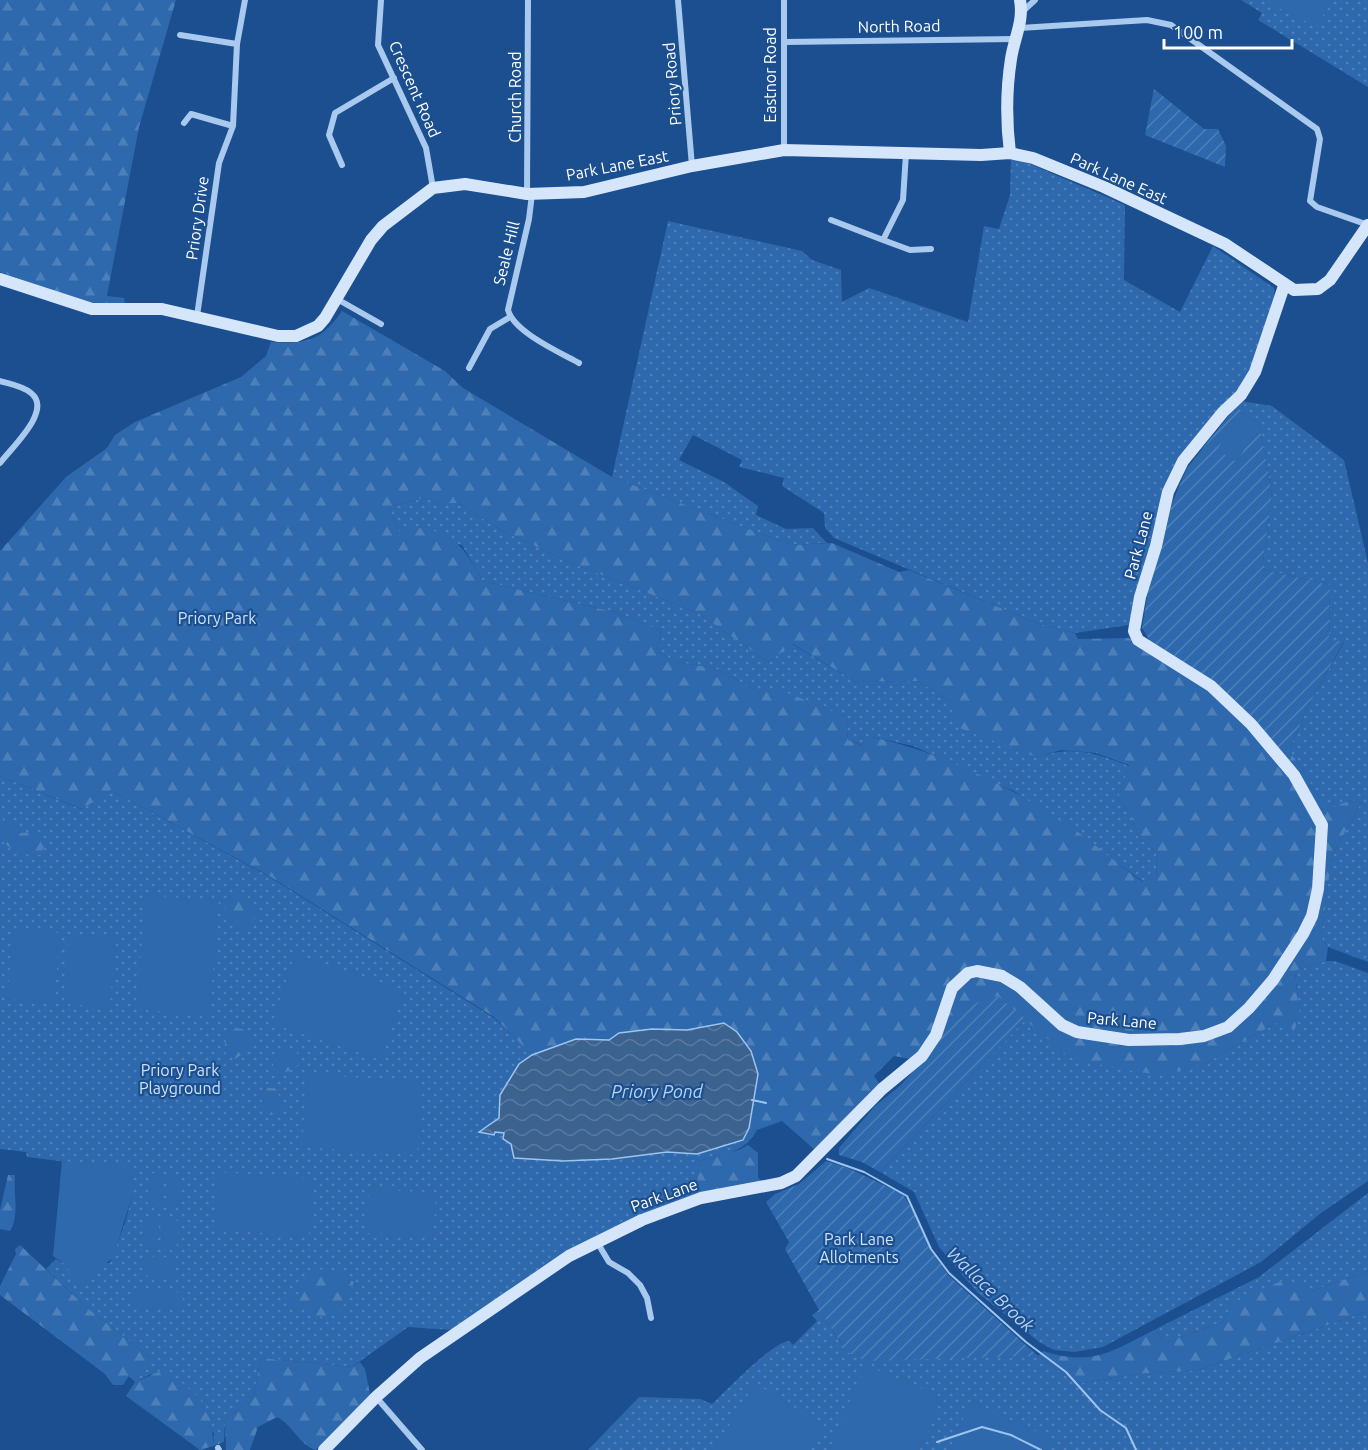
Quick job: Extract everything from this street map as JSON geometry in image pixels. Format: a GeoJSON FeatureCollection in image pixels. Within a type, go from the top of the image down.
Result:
{"type":"FeatureCollection","features":[{"type":"Feature","properties":{"kind":"street","name":"Priory Drive"},"geometry":{"type":"LineString","coordinates":[[197,316],[219,163],[232,126],[237,44],[245,0]]}},
{"type":"Feature","properties":{"kind":"street","name":"Crescent Road"},"geometry":{"type":"LineString","coordinates":[[381,0],[378,45],[426,148],[433,188]]}},
{"type":"Feature","properties":{"kind":"street","name":"Church Road"},"geometry":{"type":"LineString","coordinates":[[528,0],[529,194]]}},
{"type":"Feature","properties":{"kind":"street","name":"Priory Road"},"geometry":{"type":"LineString","coordinates":[[678,0],[692,166]]}},
{"type":"Feature","properties":{"kind":"street","name":"Eastnor Road"},"geometry":{"type":"LineString","coordinates":[[784,0],[784,150]]}},
{"type":"Feature","properties":{"kind":"street"},"geometry":{"type":"LineString","coordinates":[[1010,153],[1006,108],[1021,6],[1035,0]]}},
{"type":"Feature","properties":{"kind":"street","name":"North Road"},"geometry":{"type":"LineString","coordinates":[[784,42],[1017,33],[1147,20],[1179,29],[1317,129],[1320,139],[1310,201],[1317,207],[1368,225]]}},
{"type":"Feature","properties":{"kind":"street"},"geometry":{"type":"LineString","coordinates":[[180,35],[237,44]]}},
{"type":"Feature","properties":{"kind":"street"},"geometry":{"type":"LineString","coordinates":[[342,165],[328,135],[335,113],[394,78]]}},
{"type":"Feature","properties":{"kind":"street"},"geometry":{"type":"LineString","coordinates":[[184,123],[189,110],[232,126]]}},
{"type":"Feature","properties":{"kind":"street","name":"Park Lane East"},"geometry":{"type":"LineString","coordinates":[[433,188],[465,184],[529,194],[584,192],[692,166],[784,150],[981,155],[1010,153],[1033,159],[1104,187],[1225,244],[1284,286]]}},
{"type":"Feature","properties":{"kind":"street"},"geometry":{"type":"LineString","coordinates":[[883,240],[903,200],[906,153]]}},
{"type":"Feature","properties":{"kind":"street"},"geometry":{"type":"LineString","coordinates":[[0,279],[92,309],[157,308],[278,336],[296,336],[318,326],[337,299],[371,240],[383,226],[433,188]]}},
{"type":"Feature","properties":{"kind":"street","name":"Seale Hill"},"geometry":{"type":"LineString","coordinates":[[510,317],[508,304],[529,219],[529,194]]}},
{"type":"Feature","properties":{"kind":"street"},"geometry":{"type":"LineString","coordinates":[[831,220],[910,250],[931,249]]}},
{"type":"Feature","properties":{"kind":"street"},"geometry":{"type":"LineString","coordinates":[[1284,286],[1304,292],[1324,285],[1368,225]]}},
{"type":"Feature","properties":{"kind":"street","name":"Park Lane"},"geometry":{"type":"LineString","coordinates":[[324,1450],[376,1397],[448,1337],[557,1263],[642,1220],[701,1198],[781,1183],[796,1176],[882,1089],[922,1056],[936,1035],[952,988],[968,973],[977,971],[1002,976],[1020,987],[1062,1025],[1077,1032],[1129,1040],[1204,1036],[1228,1027],[1249,1008],[1272,980],[1312,916],[1318,889],[1322,825],[1294,775],[1251,724],[1211,686],[1138,640],[1134,631],[1140,597],[1156,546],[1168,492],[1183,461],[1241,395],[1255,372],[1284,286]]}},
{"type":"Feature","properties":{"kind":"street"},"geometry":{"type":"LineString","coordinates":[[337,299],[381,324]]}},
{"type":"Feature","properties":{"kind":"street"},"geometry":{"type":"LineString","coordinates":[[469,368],[490,329],[510,317],[523,330],[579,363]]}},
{"type":"Feature","properties":{"kind":"street"},"geometry":{"type":"LineString","coordinates":[[0,381],[30,392],[38,406],[36,418],[0,463]]}},
{"type":"Feature","properties":{"kind":"street"},"geometry":{"type":"LineString","coordinates":[[597,1242],[609,1262],[628,1273],[640,1285],[647,1298],[651,1318]]}},
{"type":"Feature","properties":{"kind":"street"},"geometry":{"type":"LineString","coordinates":[[376,1397],[422,1450]]}},
{"type":"Feature","properties":{"kind":"green space"},"geometry":{"type":"Polygon","coordinates":[[[0,0],[176,0],[139,127],[107,296],[124,298],[125,305],[85,302],[0,272],[0,0]]]}},
{"type":"Feature","properties":{"kind":"green space"},"geometry":{"type":"Polygon","coordinates":[[[1241,0],[1368,0],[1368,87],[1258,20],[1262,13],[1241,0]]]}},
{"type":"Feature","properties":{"kind":"green space"},"geometry":{"type":"Polygon","coordinates":[[[1263,0],[1331,0],[1317,27],[1263,0]]]}},
{"type":"Feature","properties":{"kind":"green space"},"geometry":{"type":"Polygon","coordinates":[[[1154,89],[1204,129],[1218,129],[1226,146],[1225,167],[1145,135],[1154,89]]]}},
{"type":"Feature","properties":{"kind":"green space"},"geometry":{"type":"Polygon","coordinates":[[[1011,159],[1023,161],[1125,205],[1124,280],[1180,312],[1213,246],[1274,288],[1275,302],[1254,362],[1240,388],[1201,430],[1151,544],[1129,625],[1075,633],[1039,624],[834,538],[825,528],[824,513],[782,486],[784,478],[739,467],[742,460],[693,435],[679,460],[724,482],[758,506],[756,515],[786,529],[813,528],[827,543],[791,545],[612,477],[668,221],[802,251],[812,260],[841,270],[842,302],[869,288],[968,322],[984,226],[999,229],[1010,195],[1011,159]]]}},
{"type":"Feature","properties":{"kind":"green space","name":"Priory Park"},"geometry":{"type":"Polygon","coordinates":[[[342,311],[445,371],[463,388],[612,477],[791,545],[832,543],[899,572],[909,570],[1039,624],[1075,633],[1078,639],[1129,638],[1201,683],[1248,726],[1275,758],[1289,751],[1304,771],[1326,810],[1351,800],[1361,803],[1332,856],[1321,937],[1328,947],[1326,961],[1295,971],[1299,1013],[1295,1029],[1279,1021],[1204,1064],[1161,1075],[1118,1069],[1069,1057],[997,996],[922,1061],[894,1056],[874,1076],[881,1086],[816,1151],[782,1121],[757,1130],[749,1128],[758,1074],[724,1023],[687,1030],[652,1029],[619,1033],[609,1040],[576,1039],[532,1055],[494,1017],[269,876],[111,790],[82,809],[0,776],[0,551],[66,477],[107,448],[115,435],[135,422],[241,377],[266,356],[271,342],[304,341],[320,335],[342,311]],[[423,498],[389,507],[399,531],[410,528],[427,529],[454,541],[467,555],[483,581],[618,613],[661,631],[657,651],[676,662],[714,668],[754,689],[776,688],[846,717],[848,740],[863,746],[872,737],[922,751],[970,770],[1062,821],[1143,882],[1157,877],[1156,852],[1139,838],[1131,814],[1118,799],[1129,765],[1096,753],[1061,750],[1036,757],[957,727],[949,701],[918,681],[856,682],[793,644],[768,662],[698,613],[564,560],[501,530],[458,503],[439,503],[423,498]]]}},
{"type":"Feature","properties":{"kind":"green space"},"geometry":{"type":"Polygon","coordinates":[[[1241,401],[1272,406],[1344,460],[1368,563],[1368,962],[1328,947],[1321,937],[1332,856],[1361,803],[1351,800],[1326,811],[1304,771],[1289,751],[1308,706],[1344,642],[1329,641],[1330,585],[1262,569],[1272,494],[1259,423],[1234,409],[1241,401]]]}},
{"type":"Feature","properties":{"kind":"green space"},"geometry":{"type":"Polygon","coordinates":[[[1234,409],[1259,423],[1272,494],[1262,569],[1330,585],[1329,641],[1344,641],[1308,706],[1289,751],[1283,754],[1271,740],[1153,646],[1142,628],[1150,577],[1164,538],[1172,503],[1187,468],[1234,409]]]}},
{"type":"Feature","properties":{"kind":"green space"},"geometry":{"type":"Polygon","coordinates":[[[1239,412],[1259,423],[1237,462],[1217,450],[1239,412]]]}},
{"type":"Feature","properties":{"kind":"green space"},"geometry":{"type":"Polygon","coordinates":[[[423,498],[439,503],[458,503],[501,530],[564,560],[698,613],[768,662],[792,644],[856,682],[918,681],[1036,757],[1061,752],[1083,752],[1129,766],[1118,799],[1131,814],[1139,838],[1156,852],[1157,877],[1144,882],[1014,791],[913,746],[873,737],[864,746],[848,740],[846,717],[776,689],[754,689],[714,668],[676,662],[657,651],[661,631],[618,613],[483,581],[462,545],[399,531],[389,507],[423,498]]]}},
{"type":"Feature","properties":{"kind":"green space","name":"Priory Park Playground"},"geometry":{"type":"Polygon","coordinates":[[[0,776],[81,809],[111,790],[268,876],[494,1018],[532,1054],[757,1130],[752,1138],[739,1149],[698,1161],[698,1196],[652,1214],[452,1330],[408,1327],[352,1367],[261,1358],[253,1397],[225,1420],[224,1442],[213,1446],[214,1433],[151,1374],[135,1382],[129,1376],[150,1357],[86,1307],[46,1269],[56,1259],[65,1264],[110,1263],[132,1196],[68,1162],[27,1157],[26,1152],[0,1149],[0,776]]]}},
{"type":"Feature","properties":{"kind":"green space"},"geometry":{"type":"Polygon","coordinates":[[[0,816],[20,833],[37,832],[44,847],[40,855],[18,852],[0,839],[0,816]]]}},
{"type":"Feature","properties":{"kind":"green space"},"geometry":{"type":"Polygon","coordinates":[[[234,894],[253,904],[260,911],[248,927],[239,933],[223,916],[226,900],[234,894]]]}},
{"type":"Feature","properties":{"kind":"green space"},"geometry":{"type":"Polygon","coordinates":[[[146,895],[219,901],[209,1016],[136,1009],[146,895]]]}},
{"type":"Feature","properties":{"kind":"green space"},"geometry":{"type":"Polygon","coordinates":[[[13,930],[60,933],[54,1003],[7,999],[13,930]]]}},
{"type":"Feature","properties":{"kind":"green space"},"geometry":{"type":"Polygon","coordinates":[[[69,934],[115,938],[110,1007],[64,1004],[69,934]]]}},
{"type":"Feature","properties":{"kind":"green space"},"geometry":{"type":"Polygon","coordinates":[[[295,954],[404,990],[381,1060],[272,1024],[295,954]]]}},
{"type":"Feature","properties":{"kind":"green space"},"geometry":{"type":"Polygon","coordinates":[[[1326,961],[1335,961],[1368,973],[1368,1181],[1321,1213],[1261,1262],[1103,1347],[1074,1352],[1054,1350],[1039,1342],[977,1292],[939,1247],[914,1192],[880,1172],[1026,1019],[1069,1057],[1204,1064],[1279,1021],[1299,1013],[1295,971],[1326,961]]]}},
{"type":"Feature","properties":{"kind":"green space"},"geometry":{"type":"Polygon","coordinates":[[[998,996],[1026,1019],[880,1172],[862,1162],[839,1155],[839,1148],[875,1106],[901,1085],[964,1007],[998,996]]]}},
{"type":"Feature","properties":{"kind":"green space"},"geometry":{"type":"Polygon","coordinates":[[[229,1028],[243,1029],[251,1040],[249,1050],[235,1059],[223,1051],[229,1028]]]}},
{"type":"Feature","properties":{"kind":"green space"},"geometry":{"type":"Polygon","coordinates":[[[296,1047],[299,1064],[290,1071],[279,1073],[272,1067],[280,1052],[296,1047]]]}},
{"type":"Feature","properties":{"kind":"green space"},"geometry":{"type":"Polygon","coordinates":[[[307,1074],[422,1082],[417,1155],[302,1147],[307,1074]]]}},
{"type":"Feature","properties":{"kind":"green space"},"geometry":{"type":"Polygon","coordinates":[[[265,1087],[277,1089],[281,1103],[280,1111],[266,1117],[260,1109],[265,1087]]]}},
{"type":"Feature","properties":{"kind":"green space"},"geometry":{"type":"Polygon","coordinates":[[[748,1145],[758,1153],[758,1177],[763,1184],[698,1196],[698,1161],[739,1150],[748,1145]]]}},
{"type":"Feature","properties":{"kind":"green space"},"geometry":{"type":"Polygon","coordinates":[[[62,1161],[134,1167],[132,1196],[113,1258],[79,1284],[65,1264],[53,1256],[62,1161]]]}},
{"type":"Feature","properties":{"kind":"green space","name":"Park Lane Allotments"},"geometry":{"type":"Polygon","coordinates":[[[826,1161],[848,1168],[903,1194],[918,1219],[931,1250],[948,1275],[1038,1356],[865,1361],[847,1352],[819,1310],[785,1249],[789,1242],[766,1202],[775,1194],[799,1184],[826,1161]]]}},
{"type":"Feature","properties":{"kind":"green space"},"geometry":{"type":"Polygon","coordinates":[[[218,1172],[313,1179],[309,1237],[214,1229],[218,1172]]]}},
{"type":"Feature","properties":{"kind":"green space"},"geometry":{"type":"Polygon","coordinates":[[[149,1173],[163,1174],[161,1204],[147,1203],[149,1173]]]}},
{"type":"Feature","properties":{"kind":"green space"},"geometry":{"type":"Polygon","coordinates":[[[8,1175],[15,1175],[15,1218],[10,1231],[0,1229],[0,1210],[8,1175]]]}},
{"type":"Feature","properties":{"kind":"green space"},"geometry":{"type":"Polygon","coordinates":[[[168,1175],[182,1176],[180,1206],[166,1205],[168,1175]]]}},
{"type":"Feature","properties":{"kind":"green space"},"geometry":{"type":"Polygon","coordinates":[[[369,1189],[436,1193],[433,1237],[366,1233],[369,1189]]]}},
{"type":"Feature","properties":{"kind":"green space"},"geometry":{"type":"Polygon","coordinates":[[[1368,1193],[1368,1271],[1312,1291],[1232,1303],[1223,1322],[1164,1343],[1156,1329],[1259,1277],[1368,1193]]]}},
{"type":"Feature","properties":{"kind":"green space"},"geometry":{"type":"Polygon","coordinates":[[[145,1217],[160,1218],[157,1249],[143,1248],[145,1217]]]}},
{"type":"Feature","properties":{"kind":"green space"},"geometry":{"type":"Polygon","coordinates":[[[164,1219],[179,1221],[176,1251],[162,1249],[164,1219]]]}},
{"type":"Feature","properties":{"kind":"green space"},"geometry":{"type":"Polygon","coordinates":[[[20,1245],[86,1307],[150,1357],[150,1365],[129,1376],[123,1385],[113,1385],[105,1374],[0,1295],[0,1286],[16,1254],[15,1249],[20,1245]]]}},
{"type":"Feature","properties":{"kind":"green space"},"geometry":{"type":"Polygon","coordinates":[[[144,1256],[176,1258],[175,1278],[142,1275],[144,1256]]]}},
{"type":"Feature","properties":{"kind":"green space"},"geometry":{"type":"Polygon","coordinates":[[[312,1268],[340,1273],[354,1282],[339,1314],[319,1317],[282,1300],[299,1296],[306,1276],[312,1268]]]}},
{"type":"Feature","properties":{"kind":"green space"},"geometry":{"type":"Polygon","coordinates":[[[1368,1271],[1368,1311],[1198,1370],[1138,1374],[1077,1384],[1038,1356],[1043,1351],[1060,1356],[1089,1357],[1114,1350],[1156,1329],[1164,1343],[1223,1322],[1232,1303],[1286,1279],[1312,1291],[1368,1271]]]}},
{"type":"Feature","properties":{"kind":"green space"},"geometry":{"type":"Polygon","coordinates":[[[135,1288],[183,1293],[182,1311],[133,1306],[135,1288]]]}},
{"type":"Feature","properties":{"kind":"green space"},"geometry":{"type":"Polygon","coordinates":[[[819,1310],[847,1352],[965,1357],[1038,1356],[1077,1384],[1138,1374],[1198,1370],[1368,1311],[1368,1450],[588,1450],[639,1397],[700,1399],[712,1404],[771,1350],[789,1341],[793,1345],[817,1321],[812,1315],[819,1310]]]}},
{"type":"Feature","properties":{"kind":"green space"},"geometry":{"type":"Polygon","coordinates":[[[261,1358],[352,1367],[360,1362],[365,1369],[370,1394],[316,1450],[305,1444],[287,1424],[277,1417],[258,1427],[250,1450],[226,1450],[225,1420],[253,1397],[261,1358]]]}},
{"type":"Feature","properties":{"kind":"green space"},"geometry":{"type":"Polygon","coordinates":[[[865,1365],[942,1397],[920,1450],[829,1450],[865,1365]]]}},
{"type":"Feature","properties":{"kind":"green space"},"geometry":{"type":"Polygon","coordinates":[[[163,1370],[185,1385],[201,1400],[210,1420],[213,1446],[200,1450],[126,1396],[135,1382],[163,1370]]]}},
{"type":"Feature","properties":{"kind":"green space"},"geometry":{"type":"Polygon","coordinates":[[[755,1383],[824,1426],[810,1450],[714,1450],[755,1383]]]}},
{"type":"Feature","properties":{"kind":"green space"},"geometry":{"type":"Polygon","coordinates":[[[970,1402],[1052,1438],[1047,1450],[950,1450],[970,1402]]]}},
{"type":"Feature","properties":{"kind":"water","name":"Priory Pond"},"geometry":{"type":"Polygon","coordinates":[[[724,1023],[737,1032],[751,1051],[758,1074],[749,1128],[743,1140],[697,1154],[667,1152],[612,1159],[563,1161],[514,1158],[511,1144],[503,1139],[504,1133],[495,1132],[494,1135],[479,1132],[499,1118],[500,1095],[519,1064],[532,1055],[576,1039],[609,1040],[619,1033],[652,1029],[687,1030],[724,1023]]]}},
{"type":"Feature","properties":{"kind":"waterway"},"geometry":{"type":"LineString","coordinates":[[752,1100],[766,1103]]}},
{"type":"Feature","properties":{"kind":"waterway","name":"Wallace Brook"},"geometry":{"type":"LineString","coordinates":[[827,1159],[864,1172],[907,1196],[931,1249],[949,1273],[1026,1342],[1066,1372],[1100,1410],[1126,1428],[1136,1450]]}},
{"type":"Feature","properties":{"kind":"waterway"},"geometry":{"type":"LineString","coordinates":[[937,1442],[982,1427],[1011,1435],[1041,1450]]}}]}
